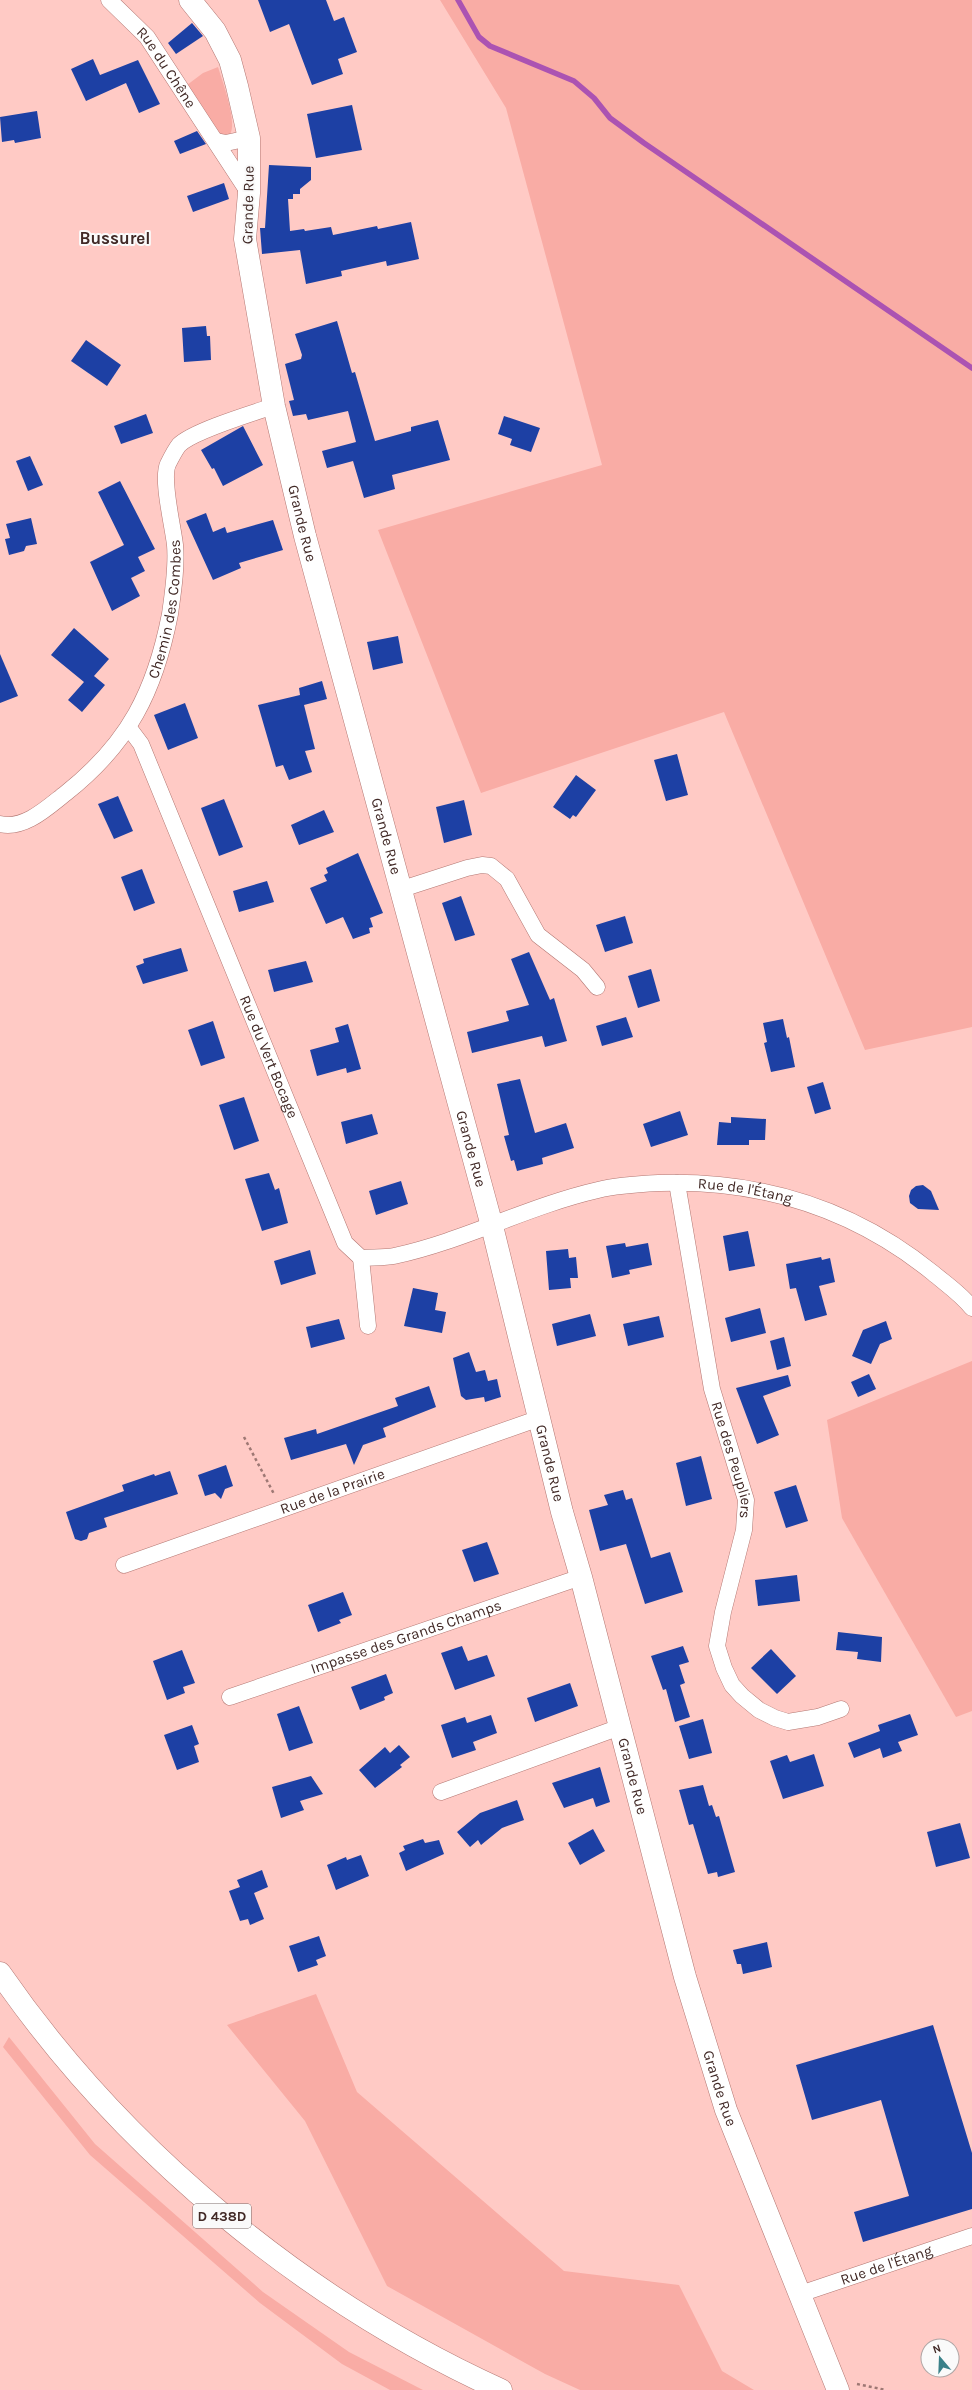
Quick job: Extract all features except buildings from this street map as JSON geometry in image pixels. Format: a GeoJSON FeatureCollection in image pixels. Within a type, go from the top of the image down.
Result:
{"type":"FeatureCollection","features":[{"type":"Feature","properties":{"kind":"street","name":"Rue du Chêne"},"geometry":{"type":"LineString","coordinates":[[110,0],[147,37],[216,141],[227,162],[249,193]]}},
{"type":"Feature","properties":{"kind":"street","name":"Grande Rue"},"geometry":{"type":"LineString","coordinates":[[190,0],[215,31],[230,60],[249,138],[249,193],[245,238],[274,406],[307,543],[402,889],[492,1226],[562,1512],[581,1577],[685,1977],[726,2110],[838,2390]]}},
{"type":"Feature","properties":{"kind":"street"},"geometry":{"type":"LineString","coordinates":[[216,141],[226,143],[249,138]]}},
{"type":"Feature","properties":{"kind":"street","name":"Chemin des Combes"},"geometry":{"type":"LineString","coordinates":[[0,824],[21,822],[40,814],[71,789],[105,756],[129,728],[150,688],[165,637],[173,597],[175,546],[168,494],[168,465],[179,445],[206,430],[274,406]]}},
{"type":"Feature","properties":{"kind":"street","name":"Rue du Vert Bocage"},"geometry":{"type":"LineString","coordinates":[[129,728],[141,744],[346,1243],[361,1258]]}},
{"type":"Feature","properties":{"kind":"street"},"geometry":{"type":"LineString","coordinates":[[402,889],[467,868],[482,865],[491,866],[507,879],[538,935],[583,970],[597,987]]}},
{"type":"Feature","properties":{"kind":"street","name":"Rue des Peupliers"},"geometry":{"type":"LineString","coordinates":[[677,1183],[712,1389],[746,1500],[744,1530],[723,1612],[717,1646],[724,1668],[732,1685],[742,1696],[759,1710],[775,1718],[788,1722],[818,1717],[841,1710]]}},
{"type":"Feature","properties":{"kind":"street","name":"Rue de l'Étang"},"geometry":{"type":"LineString","coordinates":[[492,1226],[523,1213],[598,1190],[642,1184],[716,1183],[781,1194],[845,1218],[907,1253],[963,1298],[972,1308]]}},
{"type":"Feature","properties":{"kind":"street"},"geometry":{"type":"LineString","coordinates":[[368,1326],[361,1258],[393,1256],[492,1226]]}},
{"type":"Feature","properties":{"kind":"street","name":"Rue de la Prairie"},"geometry":{"type":"LineString","coordinates":[[124,1565],[540,1418]]}},
{"type":"Feature","properties":{"kind":"street","name":"Impasse des Grands Champs"},"geometry":{"type":"LineString","coordinates":[[230,1697],[581,1577]]}},
{"type":"Feature","properties":{"kind":"street"},"geometry":{"type":"LineString","coordinates":[[441,1792],[620,1727]]}},
{"type":"Feature","properties":{"kind":"street","name":"D 438D"},"geometry":{"type":"LineString","coordinates":[[0,1973],[85,2082],[146,2148],[225,2218],[326,2291],[445,2364],[501,2390]]}},
{"type":"Feature","properties":{"kind":"street","name":"Rue de l'Étang"},"geometry":{"type":"LineString","coordinates":[[800,2294],[972,2236]]}},
{"type":"Feature","properties":{"kind":"path"},"geometry":{"type":"LineString","coordinates":[[244,1437],[282,1508]]}},
{"type":"Feature","properties":{"kind":"shaded area"},"geometry":{"type":"Polygon","coordinates":[[[440,0],[972,0],[972,1027],[865,1050],[724,712],[481,793],[378,530],[602,465],[506,108],[440,0]]]}},
{"type":"Feature","properties":{"kind":"shaded area"},"geometry":{"type":"Polygon","coordinates":[[[218,67],[231,112],[232,121],[232,129],[230,134],[220,136],[187,85],[203,73],[218,67]]]}},
{"type":"Feature","properties":{"kind":"shaded area"},"geometry":{"type":"Polygon","coordinates":[[[972,1361],[972,1711],[956,1717],[842,1518],[827,1420],[972,1361]]]}},
{"type":"Feature","properties":{"kind":"shaded area"},"geometry":{"type":"Polygon","coordinates":[[[316,1994],[357,2092],[564,2271],[679,2285],[722,2371],[754,2390],[580,2390],[545,2374],[387,2286],[305,2121],[227,2025],[316,1994]]]}},
{"type":"Feature","properties":{"kind":"shaded area"},"geometry":{"type":"Polygon","coordinates":[[[9,2037],[95,2144],[263,2292],[349,2352],[423,2390],[390,2390],[342,2364],[260,2303],[90,2155],[3,2047],[9,2037]]]}},
{"type":"Feature","properties":{"kind":"waterway"},"geometry":{"type":"LineString","coordinates":[[458,0],[479,37],[490,46],[574,81],[594,98],[610,118],[644,143],[972,368]]}},
{"type":"Feature","properties":{"kind":"district","name":"Bussurel"},"geometry":{"type":"Point","coordinates":[115,238]}}]}
